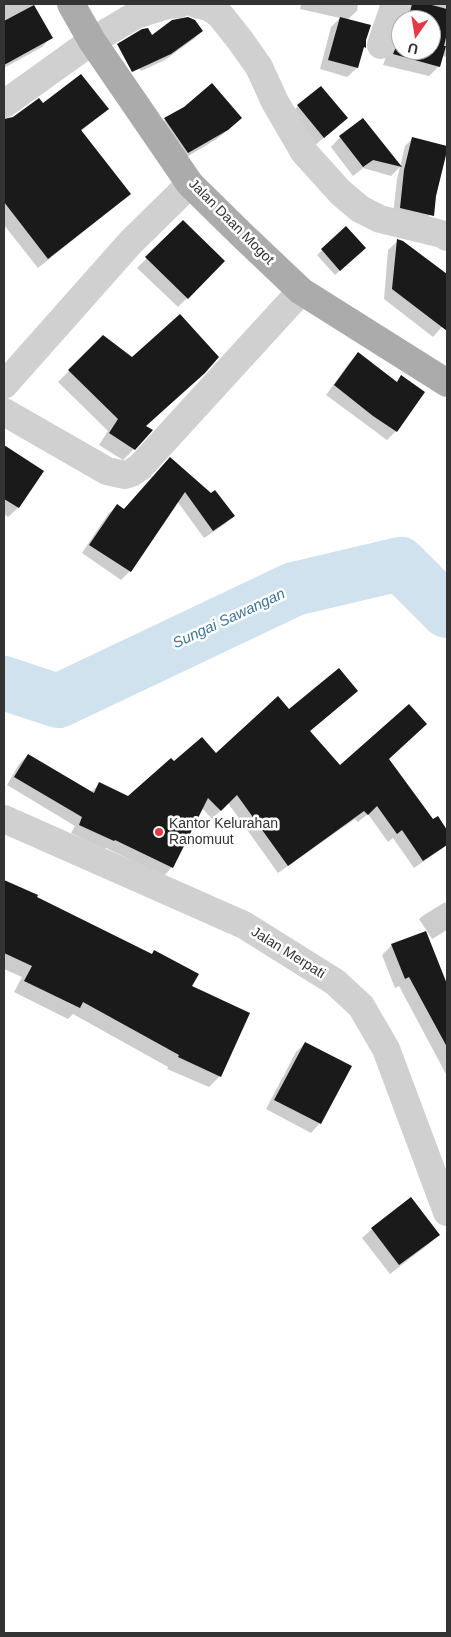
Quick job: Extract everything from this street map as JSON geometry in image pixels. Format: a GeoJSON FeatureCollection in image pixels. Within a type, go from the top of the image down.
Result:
{"type":"FeatureCollection","features":[{"type":"Feature","properties":{"kind":"main road","name":"Jalan Daan Mogot"},"geometry":{"type":"LineString","coordinates":[[71,4],[92,41],[190,184],[301,291],[447,383]]}},
{"type":"Feature","properties":{"kind":"street"},"geometry":{"type":"LineString","coordinates":[[4,104],[92,41],[136,15],[168,5],[179,4]]}},
{"type":"Feature","properties":{"kind":"street"},"geometry":{"type":"LineString","coordinates":[[196,4],[209,7],[220,15],[240,40],[259,67],[275,102],[304,152],[340,192],[360,209],[380,219],[442,234],[447,237]]}},
{"type":"Feature","properties":{"kind":"street"},"geometry":{"type":"LineString","coordinates":[[381,45],[395,4]]}},
{"type":"Feature","properties":{"kind":"street"},"geometry":{"type":"LineString","coordinates":[[4,386],[130,243],[190,184]]}},
{"type":"Feature","properties":{"kind":"street"},"geometry":{"type":"LineString","coordinates":[[4,412],[107,471],[125,475],[131,473],[140,467],[301,291]]}},
{"type":"Feature","properties":{"kind":"street","name":"Jalan Merpati"},"geometry":{"type":"LineString","coordinates":[[4,819],[244,925],[335,982],[361,1006],[386,1048],[447,1212]]}},
{"type":"Feature","properties":{"kind":"building"},"geometry":{"type":"Polygon","coordinates":[[[412,4],[428,4],[447,9],[447,33],[444,46],[446,46],[440,67],[415,60],[441,60],[441,10],[410,10],[412,4]]]}},
{"type":"Feature","properties":{"kind":"building"},"geometry":{"type":"Polygon","coordinates":[[[34,5],[53,38],[4,65],[4,21],[34,5]]]}},
{"type":"Feature","properties":{"kind":"building"},"geometry":{"type":"Polygon","coordinates":[[[188,17],[195,20],[203,31],[171,54],[132,72],[117,44],[142,29],[148,28],[152,35],[172,20],[188,17]]]}},
{"type":"Feature","properties":{"kind":"building"},"geometry":{"type":"Polygon","coordinates":[[[340,17],[371,25],[366,40],[366,48],[364,47],[358,68],[328,60],[340,17]]]}},
{"type":"Feature","properties":{"kind":"building"},"geometry":{"type":"Polygon","coordinates":[[[81,74],[109,109],[81,130],[131,194],[48,259],[4,202],[4,119],[13,117],[39,98],[43,103],[81,74]]]}},
{"type":"Feature","properties":{"kind":"building"},"geometry":{"type":"Polygon","coordinates":[[[212,83],[242,118],[228,130],[188,153],[164,118],[184,107],[212,83]]]}},
{"type":"Feature","properties":{"kind":"building"},"geometry":{"type":"Polygon","coordinates":[[[321,86],[348,118],[324,138],[297,105],[321,86]]]}},
{"type":"Feature","properties":{"kind":"building"},"geometry":{"type":"Polygon","coordinates":[[[363,118],[402,167],[373,160],[363,167],[339,136],[363,118]]]}},
{"type":"Feature","properties":{"kind":"building"},"geometry":{"type":"Polygon","coordinates":[[[412,137],[447,146],[436,196],[434,216],[400,208],[404,170],[412,137]]]}},
{"type":"Feature","properties":{"kind":"building"},"geometry":{"type":"Polygon","coordinates":[[[183,220],[225,261],[188,299],[145,257],[183,220]]]}},
{"type":"Feature","properties":{"kind":"building"},"geometry":{"type":"Polygon","coordinates":[[[346,226],[366,248],[340,271],[321,249],[346,226]]]}},
{"type":"Feature","properties":{"kind":"building"},"geometry":{"type":"Polygon","coordinates":[[[397,239],[403,241],[447,274],[447,331],[392,289],[397,239]]]}},
{"type":"Feature","properties":{"kind":"building"},"geometry":{"type":"Polygon","coordinates":[[[180,314],[219,357],[205,373],[146,426],[153,430],[135,450],[109,433],[118,419],[68,370],[103,335],[132,357],[180,314]]]}},
{"type":"Feature","properties":{"kind":"building"},"geometry":{"type":"Polygon","coordinates":[[[358,352],[397,382],[401,375],[425,392],[397,432],[373,416],[334,385],[358,352]]]}},
{"type":"Feature","properties":{"kind":"building"},"geometry":{"type":"Polygon","coordinates":[[[4,445],[44,471],[19,508],[4,499],[4,445]]]}},
{"type":"Feature","properties":{"kind":"building"},"geometry":{"type":"Polygon","coordinates":[[[170,457],[211,493],[215,490],[235,516],[213,531],[185,492],[131,572],[89,545],[117,504],[124,509],[170,457]]]}},
{"type":"Feature","properties":{"kind":"building"},"geometry":{"type":"Polygon","coordinates":[[[339,668],[358,691],[310,731],[340,765],[409,704],[427,724],[389,759],[433,819],[438,816],[447,830],[447,845],[423,861],[402,830],[397,834],[377,806],[368,815],[364,811],[288,866],[237,795],[221,811],[208,798],[173,868],[79,825],[82,817],[14,777],[28,754],[94,793],[99,782],[128,796],[171,758],[174,761],[202,737],[216,753],[278,696],[289,709],[339,668]]]}},
{"type":"Feature","properties":{"kind":"building"},"geometry":{"type":"Polygon","coordinates":[[[4,880],[38,895],[37,897],[152,954],[154,950],[199,974],[192,986],[250,1013],[221,1077],[178,1057],[179,1055],[83,1002],[80,1008],[24,981],[32,966],[4,953],[4,880]]]}},
{"type":"Feature","properties":{"kind":"building"},"geometry":{"type":"Polygon","coordinates":[[[426,931],[447,984],[447,1047],[409,977],[405,979],[391,944],[426,931]]]}},
{"type":"Feature","properties":{"kind":"building"},"geometry":{"type":"Polygon","coordinates":[[[305,1042],[352,1066],[321,1124],[274,1100],[305,1042]]]}},
{"type":"Feature","properties":{"kind":"building"},"geometry":{"type":"Polygon","coordinates":[[[411,1197],[440,1235],[399,1265],[371,1228],[411,1197]]]}},
{"type":"Feature","properties":{"kind":"waterway","name":"Sungai Sawangan"},"geometry":{"type":"LineString","coordinates":[[4,683],[58,701],[294,589],[400,564],[447,611]]}},
{"type":"Feature","properties":{"kind":"place","name":"Kantor Kelurahan Ranomuut"},"geometry":{"type":"Point","coordinates":[159,832]}}]}
